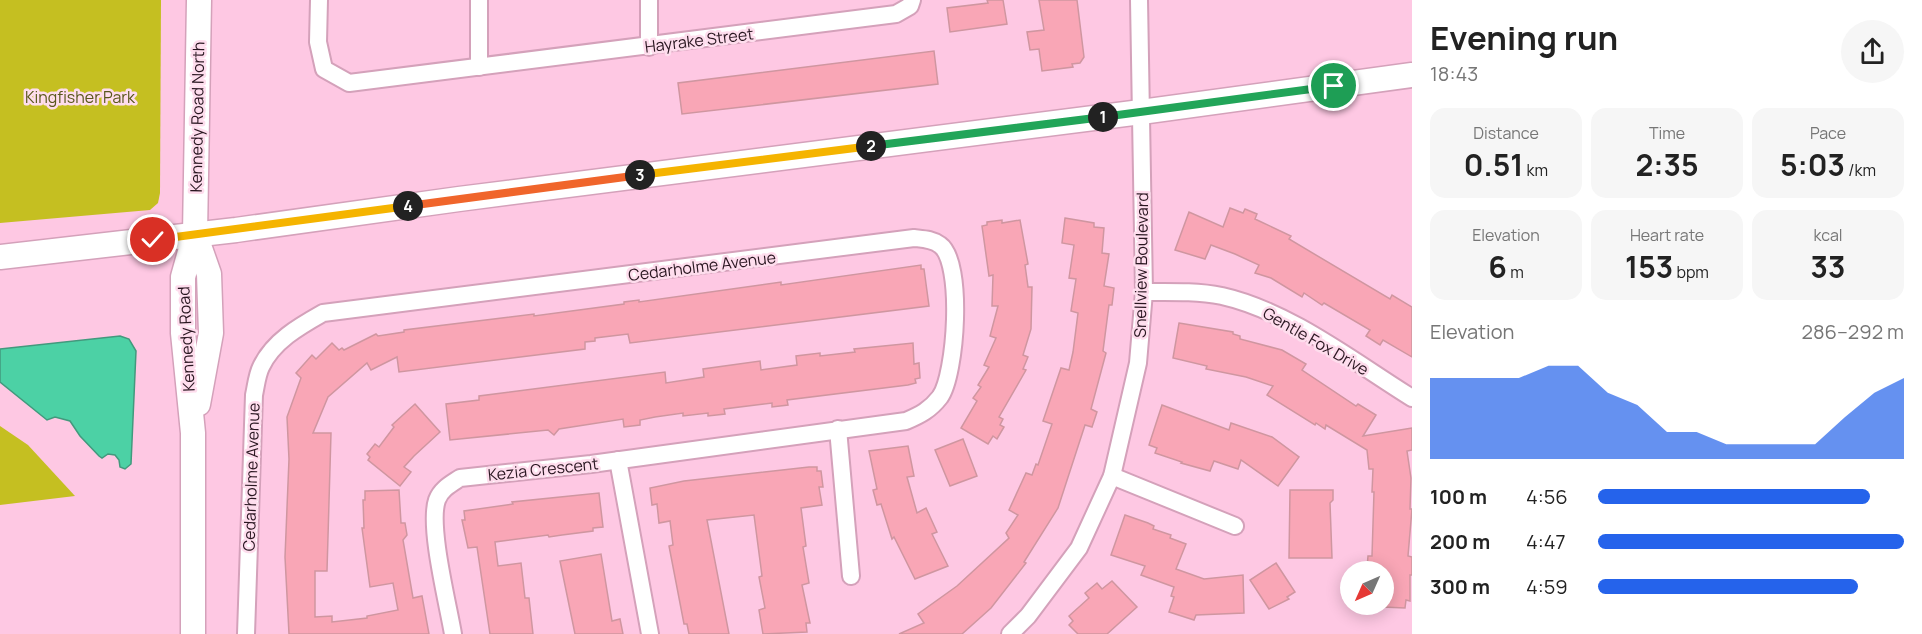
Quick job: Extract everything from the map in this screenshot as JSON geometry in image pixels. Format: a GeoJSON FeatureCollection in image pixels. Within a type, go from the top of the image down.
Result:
{"type":"FeatureCollection","features":[{"type":"Feature","properties":{"kind":"main road","name":"Kennedy Road North"},"geometry":{"type":"LineString","coordinates":[[195,234],[200,0]]}},
{"type":"Feature","properties":{"kind":"main road"},"geometry":{"type":"LineString","coordinates":[[0,256],[195,234],[1412,75]]}},
{"type":"Feature","properties":{"kind":"main road","name":"Kennedy Road"},"geometry":{"type":"LineString","coordinates":[[193,634],[193,433],[211,333],[209,274],[195,234]]}},
{"type":"Feature","properties":{"kind":"street","name":"Hayrake Street"},"geometry":{"type":"LineString","coordinates":[[319,0],[318,42],[324,69],[349,83],[649,47],[896,14],[910,6],[912,0]]}},
{"type":"Feature","properties":{"kind":"street"},"geometry":{"type":"LineString","coordinates":[[479,0],[479,67]]}},
{"type":"Feature","properties":{"kind":"street"},"geometry":{"type":"LineString","coordinates":[[649,0],[649,47]]}},
{"type":"Feature","properties":{"kind":"street","name":"Snellview Boulevard"},"geometry":{"type":"LineString","coordinates":[[1010,634],[1028,616],[1079,548],[1112,476],[1138,363],[1144,292],[1141,233],[1142,112],[1139,0]]}},
{"type":"Feature","properties":{"kind":"street","name":"Cedarholme Avenue"},"geometry":{"type":"LineString","coordinates":[[246,634],[254,395],[261,366],[277,344],[296,329],[323,313],[914,238],[929,239],[942,246],[952,267],[956,319],[951,359],[942,395],[926,412],[906,421],[618,460]]}},
{"type":"Feature","properties":{"kind":"street","name":"Gentle Fox Drive"},"geometry":{"type":"LineString","coordinates":[[1144,292],[1179,291],[1220,296],[1258,307],[1278,315],[1412,398]]}},
{"type":"Feature","properties":{"kind":"street"},"geometry":{"type":"LineString","coordinates":[[838,429],[851,576]]}},
{"type":"Feature","properties":{"kind":"street","name":"Kezia Crescent"},"geometry":{"type":"LineString","coordinates":[[453,634],[434,523],[437,499],[446,487],[460,478],[618,460],[650,634]]}},
{"type":"Feature","properties":{"kind":"street"},"geometry":{"type":"LineString","coordinates":[[1112,476],[1235,526]]}},
{"type":"Feature","properties":{"kind":"green space","name":"Kingfisher Park"},"geometry":{"type":"Polygon","coordinates":[[[0,0],[161,0],[160,193],[158,203],[150,210],[0,223],[0,0]]]}},
{"type":"Feature","properties":{"kind":"green space"},"geometry":{"type":"Polygon","coordinates":[[[0,426],[28,445],[75,496],[0,505],[0,426]]]}},
{"type":"Feature","properties":{"kind":"shaded area"},"geometry":{"type":"Polygon","coordinates":[[[120,336],[129,339],[136,351],[131,464],[125,469],[120,467],[115,455],[108,454],[102,458],[99,456],[80,436],[70,421],[55,417],[47,420],[0,382],[0,349],[120,336]]]}},
{"type":"Feature","properties":{"kind":"building"},"geometry":{"type":"Polygon","coordinates":[[[987,0],[1003,0],[1007,24],[950,32],[947,8],[988,3],[987,0]]]}},
{"type":"Feature","properties":{"kind":"building"},"geometry":{"type":"Polygon","coordinates":[[[1039,0],[1077,0],[1084,57],[1080,63],[1072,64],[1073,67],[1042,71],[1039,49],[1030,50],[1027,32],[1044,30],[1039,0]]]}},
{"type":"Feature","properties":{"kind":"building"},"geometry":{"type":"Polygon","coordinates":[[[934,51],[938,84],[682,114],[678,83],[934,51]]]}},
{"type":"Feature","properties":{"kind":"building"},"geometry":{"type":"Polygon","coordinates":[[[1230,208],[1243,213],[1245,209],[1257,214],[1255,219],[1291,236],[1289,239],[1390,299],[1392,295],[1412,307],[1412,357],[1383,340],[1380,345],[1366,336],[1370,330],[1324,303],[1322,305],[1304,293],[1302,297],[1271,278],[1255,273],[1259,265],[1235,254],[1211,245],[1205,259],[1175,250],[1189,212],[1223,227],[1230,208]]]}},
{"type":"Feature","properties":{"kind":"building"},"geometry":{"type":"Polygon","coordinates":[[[1065,218],[1094,223],[1094,227],[1104,228],[1102,253],[1109,254],[1104,286],[1114,288],[1112,305],[1109,305],[1103,351],[1106,353],[1091,409],[1097,412],[1092,427],[1085,425],[1058,508],[1024,562],[1026,563],[991,608],[962,634],[899,634],[924,623],[918,614],[957,586],[1009,538],[1006,533],[1018,515],[1009,510],[1026,473],[1032,475],[1036,464],[1038,465],[1052,424],[1043,421],[1061,368],[1069,370],[1073,352],[1078,313],[1071,311],[1076,279],[1069,278],[1074,245],[1062,243],[1065,218]]]}},
{"type":"Feature","properties":{"kind":"building"},"geometry":{"type":"Polygon","coordinates":[[[1002,220],[1002,223],[1020,220],[1028,264],[1025,265],[1028,287],[1032,287],[1031,329],[1023,355],[1028,357],[1023,369],[1026,370],[999,417],[1003,419],[1000,425],[1004,427],[997,439],[993,436],[988,444],[961,428],[977,401],[973,398],[981,387],[978,385],[989,367],[984,365],[996,338],[990,336],[998,306],[992,306],[993,275],[989,276],[982,226],[987,225],[987,222],[1002,220]]]}},
{"type":"Feature","properties":{"kind":"building"},"geometry":{"type":"Polygon","coordinates":[[[921,265],[921,269],[924,269],[929,306],[630,343],[628,334],[595,338],[595,341],[585,342],[585,349],[399,372],[397,357],[371,370],[367,363],[328,397],[313,433],[331,433],[327,571],[315,571],[315,617],[332,616],[332,622],[367,618],[367,616],[398,610],[393,583],[370,587],[362,528],[364,528],[365,491],[399,490],[401,523],[405,523],[407,535],[403,540],[413,598],[422,596],[429,634],[289,634],[285,557],[289,459],[287,417],[301,378],[296,373],[312,355],[316,359],[332,343],[339,350],[342,348],[344,350],[376,334],[378,336],[404,332],[404,330],[534,314],[534,316],[781,282],[781,285],[921,265]]]}},
{"type":"Feature","properties":{"kind":"building"},"geometry":{"type":"Polygon","coordinates":[[[1179,323],[1233,332],[1240,336],[1240,339],[1282,350],[1306,364],[1302,370],[1356,406],[1358,404],[1376,415],[1363,436],[1412,428],[1412,450],[1407,451],[1411,478],[1410,509],[1412,509],[1408,556],[1412,557],[1412,575],[1410,575],[1410,601],[1406,600],[1405,608],[1394,608],[1394,561],[1368,561],[1368,556],[1372,556],[1374,492],[1372,492],[1373,469],[1369,469],[1367,450],[1326,425],[1325,429],[1316,423],[1315,425],[1267,395],[1273,386],[1173,358],[1179,323]]]}},
{"type":"Feature","properties":{"kind":"building"},"geometry":{"type":"Polygon","coordinates":[[[913,343],[914,364],[919,363],[920,378],[915,379],[916,383],[908,385],[787,400],[788,405],[772,407],[772,403],[724,409],[725,414],[708,416],[708,413],[683,416],[683,413],[655,417],[640,420],[640,425],[624,427],[623,419],[559,429],[554,435],[548,430],[450,440],[446,404],[479,400],[479,396],[665,372],[666,383],[704,377],[703,369],[760,361],[761,370],[797,365],[796,356],[820,353],[820,356],[855,352],[854,349],[913,343]]]}},
{"type":"Feature","properties":{"kind":"building"},"geometry":{"type":"Polygon","coordinates":[[[415,404],[440,432],[404,467],[411,472],[400,486],[368,460],[370,457],[367,454],[375,444],[379,447],[394,427],[392,425],[415,404]]]}},
{"type":"Feature","properties":{"kind":"building"},"geometry":{"type":"Polygon","coordinates":[[[1162,405],[1229,430],[1231,423],[1272,437],[1299,457],[1278,486],[1241,460],[1238,469],[1214,461],[1210,471],[1181,463],[1155,453],[1157,448],[1149,445],[1162,405]]]}},
{"type":"Feature","properties":{"kind":"building"},"geometry":{"type":"Polygon","coordinates":[[[963,439],[977,476],[950,486],[935,450],[963,439]]]}},
{"type":"Feature","properties":{"kind":"building"},"geometry":{"type":"Polygon","coordinates":[[[908,446],[914,476],[907,477],[917,513],[926,508],[937,532],[932,534],[948,566],[915,579],[894,537],[892,539],[881,504],[877,505],[873,490],[877,489],[869,451],[908,446]]]}},
{"type":"Feature","properties":{"kind":"building"},"geometry":{"type":"Polygon","coordinates":[[[817,467],[817,471],[821,471],[823,487],[819,487],[822,505],[801,508],[806,546],[803,547],[809,583],[802,585],[810,623],[806,623],[807,632],[763,634],[759,610],[765,608],[759,577],[762,576],[754,515],[707,520],[729,634],[689,634],[687,624],[684,624],[669,546],[673,545],[670,521],[659,523],[657,504],[652,505],[650,488],[684,481],[817,467]]]}},
{"type":"Feature","properties":{"kind":"building"},"geometry":{"type":"Polygon","coordinates":[[[1290,490],[1333,490],[1333,500],[1330,503],[1332,558],[1289,558],[1290,490]]]}},
{"type":"Feature","properties":{"kind":"building"},"geometry":{"type":"Polygon","coordinates":[[[599,493],[603,527],[593,528],[593,531],[495,542],[498,566],[521,563],[525,598],[529,598],[533,634],[490,634],[477,547],[468,548],[462,520],[465,520],[464,511],[513,504],[512,502],[599,493]]]}},
{"type":"Feature","properties":{"kind":"building"},"geometry":{"type":"Polygon","coordinates":[[[1125,515],[1148,523],[1154,526],[1153,529],[1171,535],[1170,538],[1186,544],[1176,569],[1204,579],[1243,575],[1244,613],[1196,615],[1194,620],[1169,612],[1174,597],[1171,596],[1174,587],[1141,575],[1145,566],[1111,555],[1125,515]]]}},
{"type":"Feature","properties":{"kind":"building"},"geometry":{"type":"Polygon","coordinates":[[[601,554],[612,621],[620,619],[623,634],[575,634],[560,561],[601,554]]]}},
{"type":"Feature","properties":{"kind":"building"},"geometry":{"type":"Polygon","coordinates":[[[1276,563],[1295,592],[1287,597],[1289,599],[1269,609],[1250,580],[1276,563]]]}},
{"type":"Feature","properties":{"kind":"building"},"geometry":{"type":"Polygon","coordinates":[[[1112,581],[1137,607],[1107,634],[1078,634],[1069,625],[1073,621],[1069,616],[1089,598],[1085,593],[1097,583],[1102,589],[1112,581]]]}},
{"type":"Feature","properties":{"kind":"route"},"geometry":{"type":"LineString","coordinates":[[153,240],[459,198],[1334,86]]}}]}
